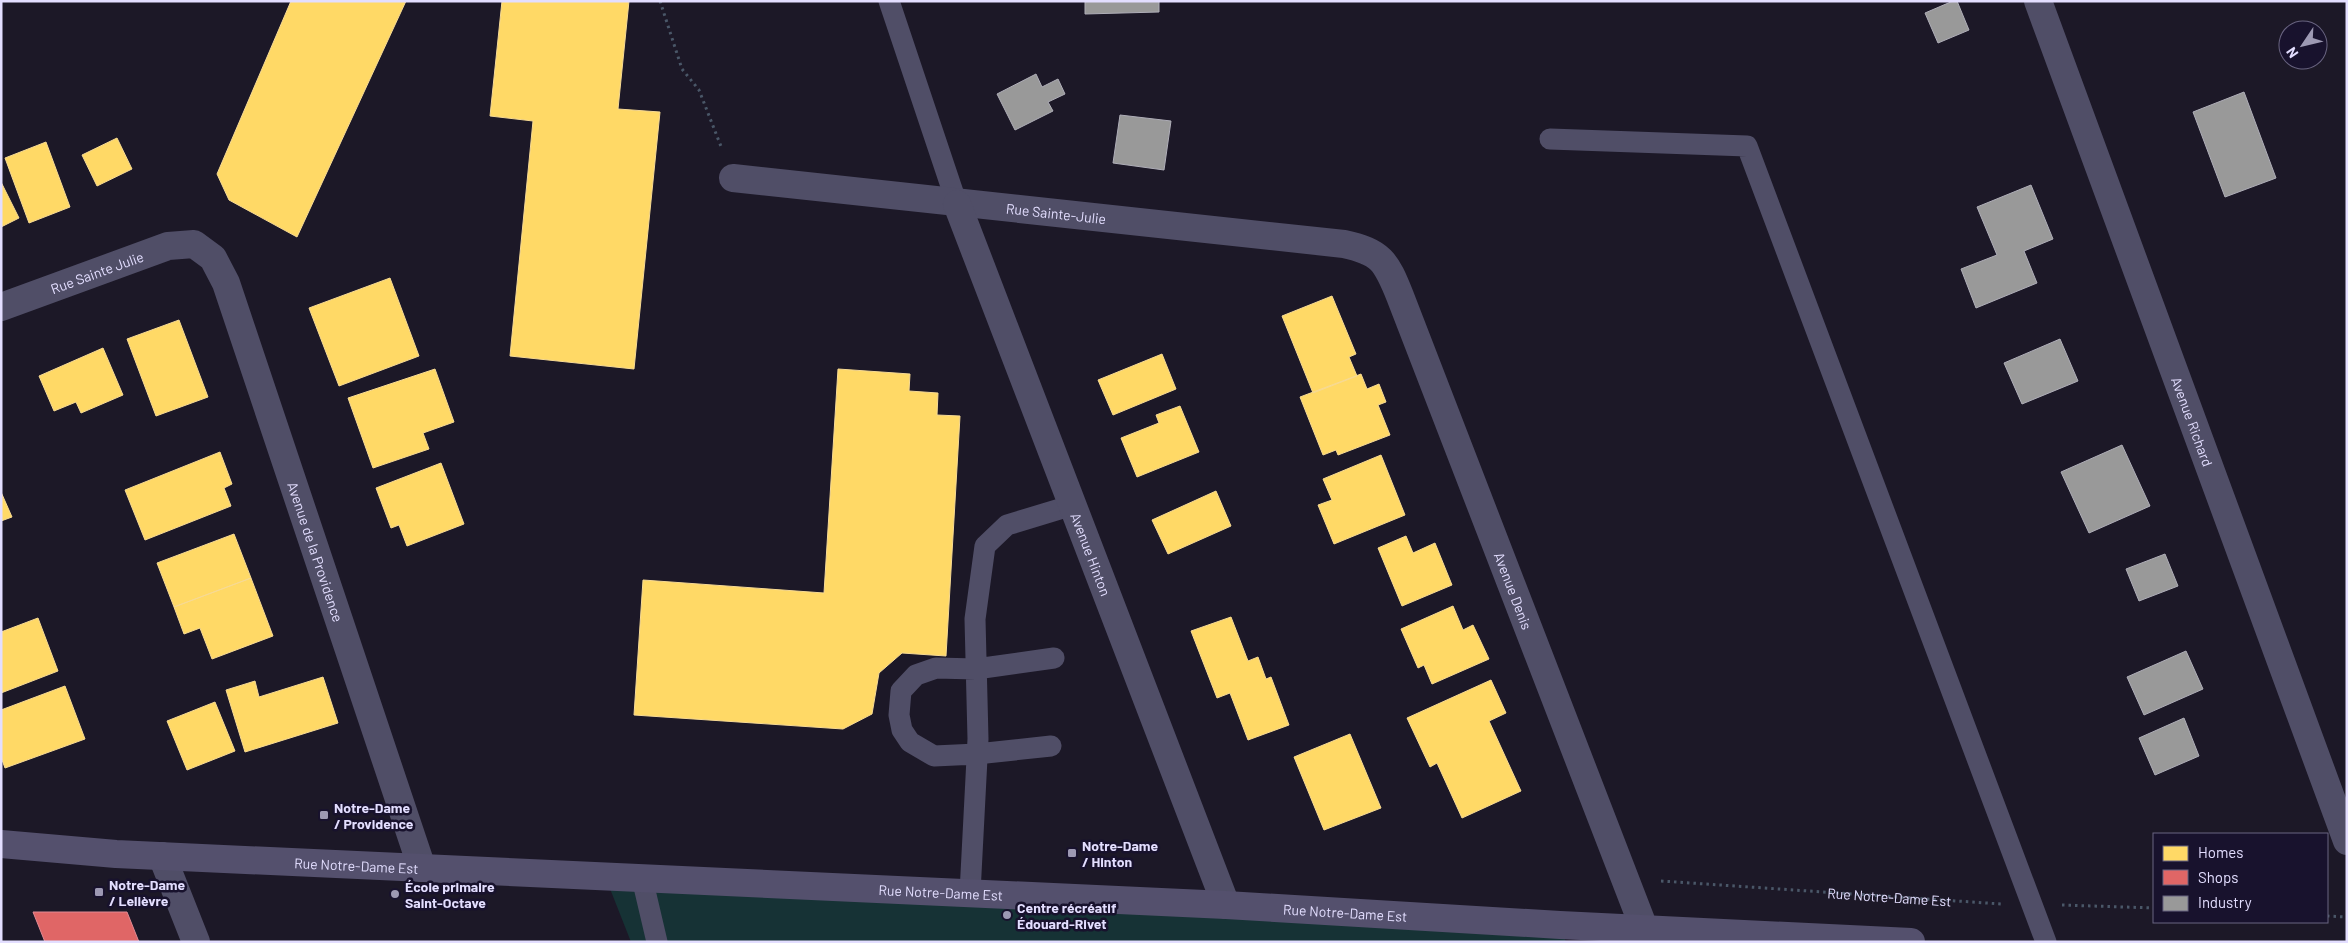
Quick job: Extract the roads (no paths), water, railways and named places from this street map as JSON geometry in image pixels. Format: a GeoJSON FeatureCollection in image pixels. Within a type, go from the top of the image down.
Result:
{"type":"FeatureCollection","features":[{"type":"Feature","properties":{"kind":"main road","name":"Rue Notre-Dame Est"},"geometry":{"type":"LineString","coordinates":[[1,844],[162,856],[1226,905],[1563,933],[1644,928],[1911,942]]}},
{"type":"Feature","properties":{"kind":"street","name":"Avenue Richard"},"geometry":{"type":"LineString","coordinates":[[2038,1],[2347,841]]}},
{"type":"Feature","properties":{"kind":"street","name":"Rue Sainte-Julie"},"geometry":{"type":"LineString","coordinates":[[733,178],[957,204],[1344,244],[1362,248],[1379,256]]}},
{"type":"Feature","properties":{"kind":"street","name":"Avenue Hinton"},"geometry":{"type":"LineString","coordinates":[[957,204],[1226,905]]}},
{"type":"Feature","properties":{"kind":"street","name":"Rue Sainte Julie"},"geometry":{"type":"LineString","coordinates":[[1,307],[168,246],[194,244]]}},
{"type":"Feature","properties":{"kind":"street","name":"Avenue de la Providence"},"geometry":{"type":"LineString","coordinates":[[194,244],[213,258],[226,284],[422,868]]}},
{"type":"Feature","properties":{"kind":"street","name":"Avenue Denis"},"geometry":{"type":"LineString","coordinates":[[1379,256],[1391,274],[1397,288],[1644,928]]}},
{"type":"Feature","properties":{"kind":"street"},"geometry":{"type":"LineString","coordinates":[[162,856],[196,942]]}},
{"type":"Feature","properties":{"kind":"lane"},"geometry":{"type":"LineString","coordinates":[[889,1],[957,204]]}},
{"type":"Feature","properties":{"kind":"lane"},"geometry":{"type":"LineString","coordinates":[[1550,139],[1746,146],[2046,942]]}},
{"type":"Feature","properties":{"kind":"lane"},"geometry":{"type":"LineString","coordinates":[[970,893],[977,754],[975,619],[985,546],[1007,524],[1073,505]]}},
{"type":"Feature","properties":{"kind":"lane"},"geometry":{"type":"LineString","coordinates":[[1051,746],[977,754],[934,756],[910,742],[902,730],[899,715],[901,691],[916,675],[936,668],[976,669],[1054,658]]}},
{"type":"Feature","properties":{"kind":"lane"},"geometry":{"type":"LineString","coordinates":[[642,878],[657,942]]}},
{"type":"Feature","properties":{"kind":"place","name":"Notre-Dame / Providence"},"geometry":{"type":"Point","coordinates":[324,815]}},
{"type":"Feature","properties":{"kind":"place","name":"Notre-Dame / Hinton"},"geometry":{"type":"Point","coordinates":[1072,853]}},
{"type":"Feature","properties":{"kind":"place","name":"Notre-Dame / Lelièvre"},"geometry":{"type":"Point","coordinates":[99,892]}},
{"type":"Feature","properties":{"kind":"place","name":"École primaire Saint-Octave"},"geometry":{"type":"Point","coordinates":[395,894]}},
{"type":"Feature","properties":{"kind":"place","name":"Centre récréatif Édouard-Rivet"},"geometry":{"type":"Point","coordinates":[1007,915]}}]}
